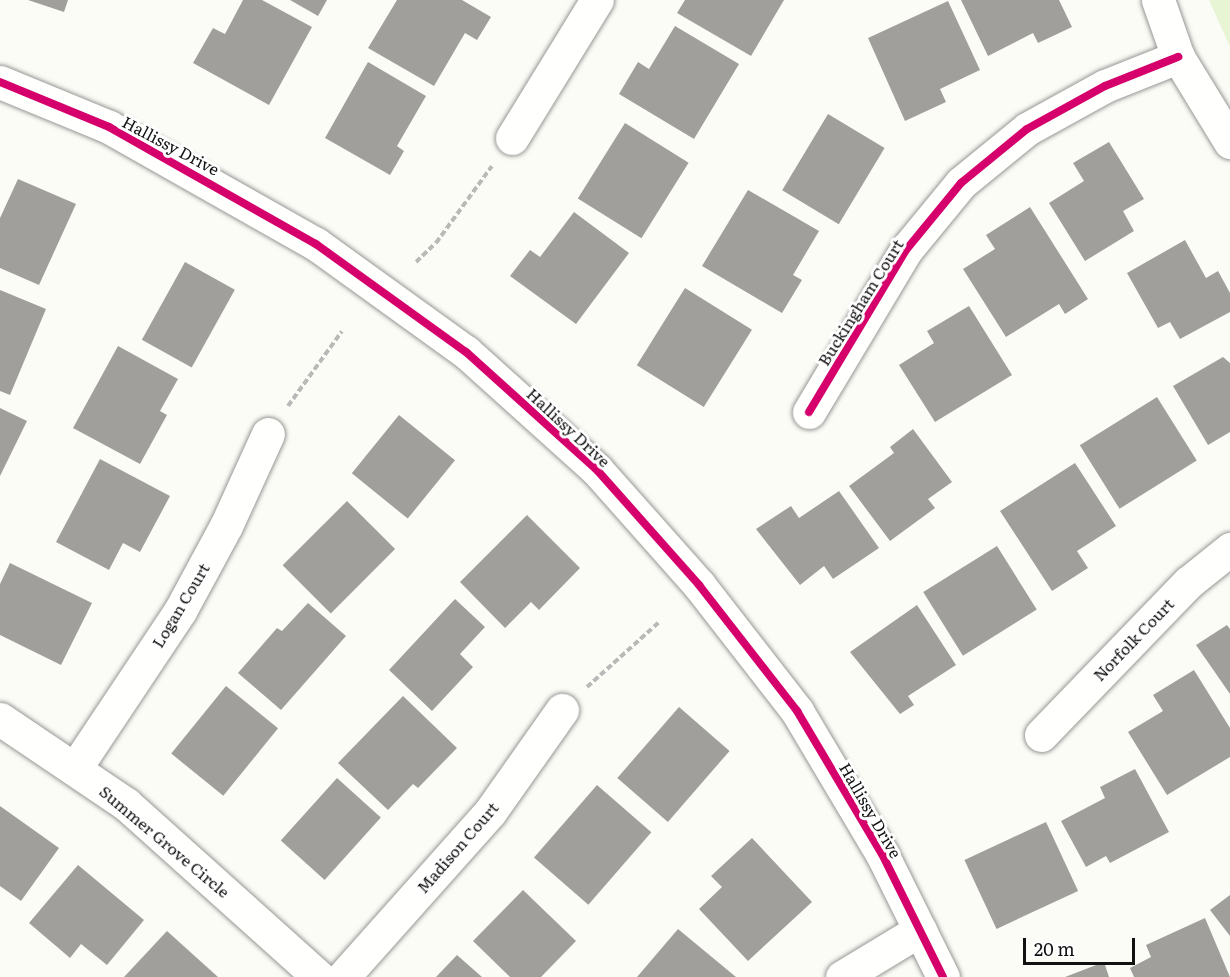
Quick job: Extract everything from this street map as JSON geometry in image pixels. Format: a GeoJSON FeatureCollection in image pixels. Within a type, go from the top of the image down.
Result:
{"type":"FeatureCollection","features":[{"type":"Feature","properties":{"kind":"street"},"geometry":{"type":"LineString","coordinates":[[512,138],[597,0]]}},
{"type":"Feature","properties":{"kind":"street"},"geometry":{"type":"LineString","coordinates":[[1158,0],[1178,57],[1230,142]]}},
{"type":"Feature","properties":{"kind":"street","name":"Buckingham Court"},"geometry":{"type":"LineString","coordinates":[[809,412],[906,250],[961,183],[1027,129],[1105,86],[1178,57]]}},
{"type":"Feature","properties":{"kind":"street","name":"Hallissy Drive"},"geometry":{"type":"LineString","coordinates":[[0,82],[109,127],[316,244],[466,352],[546,422],[649,524],[797,711],[876,844],[943,977]]}},
{"type":"Feature","properties":{"kind":"street","name":"Logan Court"},"geometry":{"type":"LineString","coordinates":[[76,767],[180,611],[226,526],[268,434]]}},
{"type":"Feature","properties":{"kind":"street","name":"Norfolk Court"},"geometry":{"type":"LineString","coordinates":[[1041,735],[1164,607],[1230,549]]}},
{"type":"Feature","properties":{"kind":"street","name":"Madison Court"},"geometry":{"type":"LineString","coordinates":[[343,977],[490,812],[562,710]]}},
{"type":"Feature","properties":{"kind":"street","name":"Summer Grove Circle"},"geometry":{"type":"LineString","coordinates":[[0,719],[76,767],[172,843],[319,977]]}},
{"type":"Feature","properties":{"kind":"street"},"geometry":{"type":"LineString","coordinates":[[842,977],[920,930]]}},
{"type":"Feature","properties":{"kind":"path"},"geometry":{"type":"LineString","coordinates":[[416,262],[436,243],[512,138]]}},
{"type":"Feature","properties":{"kind":"path"},"geometry":{"type":"LineString","coordinates":[[268,434],[342,331]]}},
{"type":"Feature","properties":{"kind":"path"},"geometry":{"type":"LineString","coordinates":[[562,710],[658,623]]}},
{"type":"Feature","properties":{"kind":"green space"},"geometry":{"type":"Polygon","coordinates":[[[1209,0],[1230,0],[1230,47],[1209,0]]]}},
{"type":"Feature","properties":{"kind":"building"},"geometry":{"type":"Polygon","coordinates":[[[28,0],[68,0],[64,12],[28,0]]]}},
{"type":"Feature","properties":{"kind":"building"},"geometry":{"type":"Polygon","coordinates":[[[243,0],[262,0],[312,27],[269,105],[193,63],[213,28],[225,34],[243,0]]]}},
{"type":"Feature","properties":{"kind":"building"},"geometry":{"type":"Polygon","coordinates":[[[290,0],[327,0],[318,16],[290,0]]]}},
{"type":"Feature","properties":{"kind":"building"},"geometry":{"type":"Polygon","coordinates":[[[397,0],[462,0],[491,17],[477,40],[465,33],[434,86],[368,48],[397,0]]]}},
{"type":"Feature","properties":{"kind":"building"},"geometry":{"type":"Polygon","coordinates":[[[685,0],[784,0],[751,56],[677,13],[685,0]]]}},
{"type":"Feature","properties":{"kind":"building"},"geometry":{"type":"Polygon","coordinates":[[[961,0],[1059,0],[1072,27],[1038,43],[1033,33],[988,56],[961,0]]]}},
{"type":"Feature","properties":{"kind":"building"},"geometry":{"type":"Polygon","coordinates":[[[948,1],[980,70],[940,89],[946,102],[905,121],[868,38],[948,1]]]}},
{"type":"Feature","properties":{"kind":"building"},"geometry":{"type":"Polygon","coordinates":[[[675,26],[739,64],[694,139],[619,94],[638,62],[649,69],[675,26]]]}},
{"type":"Feature","properties":{"kind":"building"},"geometry":{"type":"Polygon","coordinates":[[[368,62],[426,96],[397,146],[404,151],[390,175],[325,138],[368,62]]]}},
{"type":"Feature","properties":{"kind":"building"},"geometry":{"type":"Polygon","coordinates":[[[828,114],[885,148],[839,224],[782,190],[828,114]]]}},
{"type":"Feature","properties":{"kind":"building"},"geometry":{"type":"Polygon","coordinates":[[[625,123],[689,163],[641,238],[578,198],[625,123]]]}},
{"type":"Feature","properties":{"kind":"building"},"geometry":{"type":"Polygon","coordinates":[[[1109,142],[1144,199],[1123,211],[1134,231],[1085,261],[1049,203],[1084,181],[1073,163],[1109,142]]]}},
{"type":"Feature","properties":{"kind":"building"},"geometry":{"type":"Polygon","coordinates":[[[18,179],[76,204],[39,285],[0,268],[0,218],[18,179]]]}},
{"type":"Feature","properties":{"kind":"building"},"geometry":{"type":"Polygon","coordinates":[[[748,190],[819,231],[793,275],[802,280],[782,313],[702,266],[748,190]]]}},
{"type":"Feature","properties":{"kind":"building"},"geometry":{"type":"Polygon","coordinates":[[[1030,207],[1088,299],[1065,314],[1059,304],[1006,337],[963,269],[995,249],[986,235],[1030,207]]]}},
{"type":"Feature","properties":{"kind":"building"},"geometry":{"type":"Polygon","coordinates":[[[574,212],[629,253],[576,324],[510,276],[530,250],[540,257],[574,212]]]}},
{"type":"Feature","properties":{"kind":"building"},"geometry":{"type":"Polygon","coordinates":[[[1185,240],[1206,278],[1218,271],[1230,293],[1230,312],[1180,339],[1170,322],[1158,328],[1127,273],[1185,240]]]}},
{"type":"Feature","properties":{"kind":"building"},"geometry":{"type":"Polygon","coordinates":[[[185,262],[235,290],[192,367],[142,340],[185,262]]]}},
{"type":"Feature","properties":{"kind":"building"},"geometry":{"type":"Polygon","coordinates":[[[685,288],[752,330],[704,407],[637,365],[685,288]]]}},
{"type":"Feature","properties":{"kind":"building"},"geometry":{"type":"Polygon","coordinates":[[[0,290],[46,309],[10,395],[0,391],[0,290]]]}},
{"type":"Feature","properties":{"kind":"building"},"geometry":{"type":"Polygon","coordinates":[[[969,306],[1012,375],[935,422],[899,365],[934,343],[927,331],[969,306]]]}},
{"type":"Feature","properties":{"kind":"building"},"geometry":{"type":"Polygon","coordinates":[[[118,346],[178,379],[160,411],[167,415],[140,464],[73,428],[118,346]]]}},
{"type":"Feature","properties":{"kind":"building"},"geometry":{"type":"Polygon","coordinates":[[[1223,357],[1230,363],[1230,432],[1208,445],[1173,386],[1223,357]]]}},
{"type":"Feature","properties":{"kind":"building"},"geometry":{"type":"Polygon","coordinates":[[[1157,397],[1197,461],[1120,509],[1080,445],[1157,397]]]}},
{"type":"Feature","properties":{"kind":"building"},"geometry":{"type":"Polygon","coordinates":[[[0,408],[27,421],[0,476],[0,408]]]}},
{"type":"Feature","properties":{"kind":"building"},"geometry":{"type":"Polygon","coordinates":[[[399,415],[455,460],[408,519],[352,473],[399,415]]]}},
{"type":"Feature","properties":{"kind":"building"},"geometry":{"type":"Polygon","coordinates":[[[913,429],[952,482],[928,499],[935,508],[890,541],[849,486],[894,453],[890,447],[913,429]]]}},
{"type":"Feature","properties":{"kind":"building"},"geometry":{"type":"Polygon","coordinates":[[[100,459],[170,496],[140,552],[123,543],[109,570],[56,542],[100,459]]]}},
{"type":"Feature","properties":{"kind":"building"},"geometry":{"type":"Polygon","coordinates":[[[1075,463],[1116,526],[1077,551],[1088,568],[1052,591],[1000,511],[1075,463]]]}},
{"type":"Feature","properties":{"kind":"building"},"geometry":{"type":"Polygon","coordinates":[[[839,491],[879,548],[833,579],[824,566],[800,585],[756,529],[791,506],[799,518],[839,491]]]}},
{"type":"Feature","properties":{"kind":"building"},"geometry":{"type":"Polygon","coordinates":[[[347,501],[395,549],[331,613],[283,565],[347,501]]]}},
{"type":"Feature","properties":{"kind":"building"},"geometry":{"type":"Polygon","coordinates":[[[527,515],[580,568],[539,610],[531,602],[505,628],[460,582],[527,515]]]}},
{"type":"Feature","properties":{"kind":"building"},"geometry":{"type":"Polygon","coordinates":[[[997,546],[1037,610],[963,656],[923,592],[997,546]]]}},
{"type":"Feature","properties":{"kind":"building"},"geometry":{"type":"Polygon","coordinates":[[[10,563],[92,603],[61,665],[0,635],[0,584],[10,563]]]}},
{"type":"Feature","properties":{"kind":"building"},"geometry":{"type":"Polygon","coordinates":[[[455,599],[485,627],[460,654],[473,667],[432,711],[389,670],[455,599]]]}},
{"type":"Feature","properties":{"kind":"building"},"geometry":{"type":"Polygon","coordinates":[[[308,603],[346,636],[281,710],[238,673],[277,628],[282,631],[308,603]]]}},
{"type":"Feature","properties":{"kind":"building"},"geometry":{"type":"Polygon","coordinates":[[[917,605],[956,665],[908,696],[914,705],[900,714],[850,652],[917,605]]]}},
{"type":"Feature","properties":{"kind":"building"},"geometry":{"type":"Polygon","coordinates":[[[1227,625],[1230,629],[1230,694],[1196,645],[1227,625]]]}},
{"type":"Feature","properties":{"kind":"building"},"geometry":{"type":"Polygon","coordinates":[[[1194,670],[1230,728],[1230,757],[1167,795],[1128,732],[1163,711],[1153,695],[1194,670]]]}},
{"type":"Feature","properties":{"kind":"building"},"geometry":{"type":"Polygon","coordinates":[[[226,686],[278,728],[223,796],[171,754],[226,686]]]}},
{"type":"Feature","properties":{"kind":"building"},"geometry":{"type":"Polygon","coordinates":[[[403,696],[457,748],[418,788],[413,784],[388,810],[338,763],[403,696]]]}},
{"type":"Feature","properties":{"kind":"building"},"geometry":{"type":"Polygon","coordinates":[[[679,707],[730,751],[668,822],[617,778],[679,707]]]}},
{"type":"Feature","properties":{"kind":"building"},"geometry":{"type":"Polygon","coordinates":[[[1135,769],[1169,832],[1110,863],[1106,856],[1086,867],[1061,821],[1105,798],[1100,787],[1135,769]]]}},
{"type":"Feature","properties":{"kind":"building"},"geometry":{"type":"Polygon","coordinates":[[[337,778],[381,817],[325,880],[281,840],[337,778]]]}},
{"type":"Feature","properties":{"kind":"building"},"geometry":{"type":"Polygon","coordinates":[[[597,785],[651,832],[588,905],[534,857],[597,785]]]}},
{"type":"Feature","properties":{"kind":"building"},"geometry":{"type":"Polygon","coordinates":[[[0,806],[59,848],[21,901],[0,886],[0,806]]]}},
{"type":"Feature","properties":{"kind":"building"},"geometry":{"type":"Polygon","coordinates":[[[1046,822],[1078,891],[997,929],[964,860],[1046,822]]]}},
{"type":"Feature","properties":{"kind":"building"},"geometry":{"type":"Polygon","coordinates":[[[752,838],[812,902],[748,961],[699,909],[722,887],[711,876],[752,838]]]}},
{"type":"Feature","properties":{"kind":"building"},"geometry":{"type":"Polygon","coordinates":[[[78,865],[144,920],[107,965],[81,944],[70,958],[29,923],[78,865]]]}},
{"type":"Feature","properties":{"kind":"building"},"geometry":{"type":"Polygon","coordinates":[[[523,890],[576,941],[541,977],[510,977],[473,941],[523,890]]]}},
{"type":"Feature","properties":{"kind":"building"},"geometry":{"type":"Polygon","coordinates":[[[1230,895],[1230,936],[1210,910],[1230,895]]]}},
{"type":"Feature","properties":{"kind":"building"},"geometry":{"type":"Polygon","coordinates":[[[1205,918],[1230,977],[1134,977],[1130,968],[1151,957],[1146,945],[1205,918]]]}},
{"type":"Feature","properties":{"kind":"building"},"geometry":{"type":"Polygon","coordinates":[[[678,929],[736,977],[637,977],[678,929]]]}},
{"type":"Feature","properties":{"kind":"building"},"geometry":{"type":"Polygon","coordinates":[[[167,931],[218,977],[124,977],[167,931]]]}},
{"type":"Feature","properties":{"kind":"building"},"geometry":{"type":"Polygon","coordinates":[[[457,955],[482,977],[436,977],[457,955]]]}},
{"type":"Feature","properties":{"kind":"building"},"geometry":{"type":"Polygon","coordinates":[[[1104,962],[1109,977],[1065,977],[1104,962]]]}},
{"type":"Feature","properties":{"kind":"cycle path"},"geometry":{"type":"LineString","coordinates":[[809,412],[906,250],[961,183],[1027,129],[1105,86],[1178,57]]}},
{"type":"Feature","properties":{"kind":"cycle path"},"geometry":{"type":"LineString","coordinates":[[0,82],[109,127],[316,244],[466,352],[597,470],[699,585],[797,711],[882,854],[943,977]]}}]}
